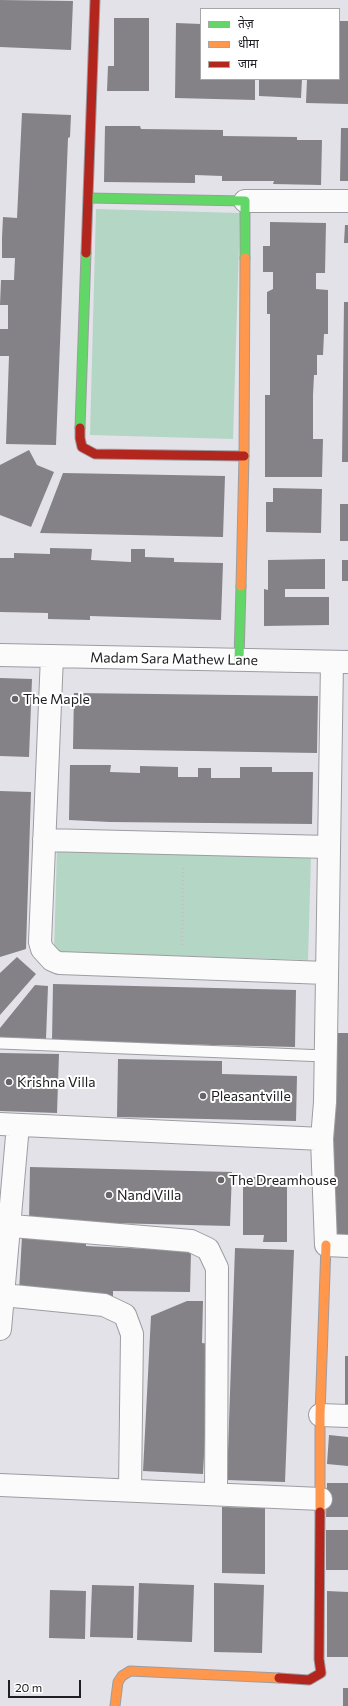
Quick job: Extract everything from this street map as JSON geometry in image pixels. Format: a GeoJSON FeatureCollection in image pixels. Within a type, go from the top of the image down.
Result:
{"type":"FeatureCollection","features":[{"type":"Feature","properties":{"kind":"street"},"geometry":{"type":"LineString","coordinates":[[95,0],[80,438],[82,447],[95,454],[244,456]]}},
{"type":"Feature","properties":{"kind":"street"},"geometry":{"type":"LineString","coordinates":[[89,198],[348,201]]}},
{"type":"Feature","properties":{"kind":"street"},"geometry":{"type":"LineString","coordinates":[[239,660],[244,456],[245,201]]}},
{"type":"Feature","properties":{"kind":"street","name":"Madam Sara Mathew Lane"},"geometry":{"type":"LineString","coordinates":[[0,655],[340,662]]}},
{"type":"Feature","properties":{"kind":"street"},"geometry":{"type":"LineString","coordinates":[[52,656],[40,942],[42,949],[52,960],[59,963],[326,972]]}},
{"type":"Feature","properties":{"kind":"street"},"geometry":{"type":"LineString","coordinates":[[115,1706],[118,1682],[122,1676],[130,1671],[309,1680],[321,1673],[319,1659],[320,1415],[326,1245],[322,1139],[329,847],[340,662]]}},
{"type":"Feature","properties":{"kind":"street"},"geometry":{"type":"LineString","coordinates":[[44,840],[329,847]]}},
{"type":"Feature","properties":{"kind":"street"},"geometry":{"type":"LineString","coordinates":[[0,1329],[3,1295],[9,1125],[322,1139]]}},
{"type":"Feature","properties":{"kind":"street"},"geometry":{"type":"LineString","coordinates":[[5,1225],[191,1241],[208,1249],[217,1268],[216,1494]]}},
{"type":"Feature","properties":{"kind":"street"},"geometry":{"type":"LineString","coordinates":[[326,1245],[348,1246]]}},
{"type":"Feature","properties":{"kind":"street"},"geometry":{"type":"LineString","coordinates":[[3,1295],[104,1305],[125,1315],[132,1334],[130,1490]]}},
{"type":"Feature","properties":{"kind":"street"},"geometry":{"type":"LineString","coordinates":[[320,1415],[348,1416]]}},
{"type":"Feature","properties":{"kind":"street"},"geometry":{"type":"LineString","coordinates":[[0,1485],[320,1499]]}},
{"type":"Feature","properties":{"kind":"lane"},"geometry":{"type":"LineString","coordinates":[[0,1043],[325,1056]]}},
{"type":"Feature","properties":{"kind":"path"},"geometry":{"type":"LineString","coordinates":[[182,967],[183,843]]}},
{"type":"Feature","properties":{"kind":"green space"},"geometry":{"type":"Polygon","coordinates":[[[96,209],[240,213],[233,439],[90,435],[96,209]]]}},
{"type":"Feature","properties":{"kind":"green space"},"geometry":{"type":"Polygon","coordinates":[[[57,848],[311,856],[308,960],[54,952],[57,848]]]}},
{"type":"Feature","properties":{"kind":"building"},"geometry":{"type":"Polygon","coordinates":[[[0,0],[73,1],[71,50],[0,47],[0,0]]]}},
{"type":"Feature","properties":{"kind":"building"},"geometry":{"type":"Polygon","coordinates":[[[114,18],[149,18],[149,91],[107,91],[108,66],[114,66],[114,18]]]}},
{"type":"Feature","properties":{"kind":"building"},"geometry":{"type":"Polygon","coordinates":[[[340,21],[348,21],[348,104],[306,103],[307,80],[340,80],[340,21]]]}},
{"type":"Feature","properties":{"kind":"building"},"geometry":{"type":"Polygon","coordinates":[[[176,23],[200,24],[200,80],[255,80],[255,100],[175,98],[176,23]]]}},
{"type":"Feature","properties":{"kind":"building"},"geometry":{"type":"Polygon","coordinates":[[[259,80],[302,80],[301,98],[259,96],[259,80]]]}},
{"type":"Feature","properties":{"kind":"building"},"geometry":{"type":"Polygon","coordinates":[[[22,113],[71,115],[70,137],[68,138],[56,445],[6,444],[9,356],[0,356],[0,329],[8,329],[8,305],[0,305],[1,280],[14,280],[15,258],[2,258],[3,217],[17,218],[22,113]]]}},
{"type":"Feature","properties":{"kind":"building"},"geometry":{"type":"Polygon","coordinates":[[[105,126],[140,126],[141,129],[223,130],[223,136],[297,137],[297,140],[322,140],[321,185],[273,184],[274,181],[222,181],[222,176],[195,175],[195,183],[104,182],[105,126]]]}},
{"type":"Feature","properties":{"kind":"building"},"geometry":{"type":"Polygon","coordinates":[[[341,128],[348,128],[348,181],[340,181],[341,128]]]}},
{"type":"Feature","properties":{"kind":"building"},"geometry":{"type":"Polygon","coordinates":[[[270,222],[326,223],[325,273],[316,273],[316,289],[328,290],[328,334],[324,334],[323,355],[317,355],[317,375],[314,375],[313,395],[313,439],[323,439],[322,477],[265,477],[265,395],[270,395],[270,314],[267,314],[267,292],[273,289],[273,272],[263,272],[263,246],[270,246],[270,222]]]}},
{"type":"Feature","properties":{"kind":"building"},"geometry":{"type":"Polygon","coordinates":[[[345,225],[348,225],[348,243],[344,243],[345,225]]]}},
{"type":"Feature","properties":{"kind":"building"},"geometry":{"type":"Polygon","coordinates":[[[344,302],[348,302],[348,462],[342,462],[344,302]]]}},
{"type":"Feature","properties":{"kind":"building"},"geometry":{"type":"Polygon","coordinates":[[[29,450],[37,465],[54,472],[31,527],[0,515],[0,465],[29,450]]]}},
{"type":"Feature","properties":{"kind":"building"},"geometry":{"type":"Polygon","coordinates":[[[63,473],[225,476],[223,537],[40,533],[63,473]]]}},
{"type":"Feature","properties":{"kind":"building"},"geometry":{"type":"Polygon","coordinates":[[[273,488],[322,489],[321,533],[266,532],[266,502],[273,502],[273,488]]]}},
{"type":"Feature","properties":{"kind":"building"},"geometry":{"type":"Polygon","coordinates":[[[340,504],[348,504],[348,541],[340,541],[340,504]]]}},
{"type":"Feature","properties":{"kind":"building"},"geometry":{"type":"Polygon","coordinates":[[[50,548],[92,549],[91,560],[131,562],[131,549],[145,549],[145,557],[174,558],[174,562],[223,563],[221,620],[90,616],[90,620],[48,619],[48,613],[0,612],[0,558],[14,558],[14,553],[50,554],[50,548]]]}},
{"type":"Feature","properties":{"kind":"building"},"geometry":{"type":"Polygon","coordinates":[[[325,559],[325,589],[285,589],[285,597],[329,597],[329,625],[264,626],[264,589],[268,590],[268,560],[325,559]]]}},
{"type":"Feature","properties":{"kind":"building"},"geometry":{"type":"Polygon","coordinates":[[[342,560],[348,560],[348,581],[342,581],[342,560]]]}},
{"type":"Feature","properties":{"kind":"building"},"geometry":{"type":"Polygon","coordinates":[[[0,678],[32,679],[29,757],[0,756],[0,678]]]}},
{"type":"Feature","properties":{"kind":"building"},"geometry":{"type":"Polygon","coordinates":[[[74,693],[318,696],[317,753],[73,749],[74,693]]]}},
{"type":"Feature","properties":{"kind":"building"},"geometry":{"type":"Polygon","coordinates":[[[70,765],[111,765],[110,772],[140,773],[140,766],[178,767],[178,777],[198,777],[198,768],[211,768],[211,778],[240,778],[240,767],[272,767],[272,772],[313,772],[312,824],[110,822],[69,820],[70,765]]]}},
{"type":"Feature","properties":{"kind":"building"},"geometry":{"type":"Polygon","coordinates":[[[0,791],[31,792],[26,949],[0,957],[0,791]]]}},
{"type":"Feature","properties":{"kind":"building"},"geometry":{"type":"Polygon","coordinates":[[[17,957],[36,974],[0,1015],[0,973],[17,957]]]}},
{"type":"Feature","properties":{"kind":"building"},"geometry":{"type":"Polygon","coordinates":[[[53,984],[296,990],[295,1047],[52,1041],[53,984]]]}},
{"type":"Feature","properties":{"kind":"building"},"geometry":{"type":"Polygon","coordinates":[[[35,985],[48,986],[46,1039],[0,1037],[0,1028],[35,985]]]}},
{"type":"Feature","properties":{"kind":"building"},"geometry":{"type":"Polygon","coordinates":[[[336,1033],[348,1033],[348,1234],[332,1234],[336,1033]]]}},
{"type":"Feature","properties":{"kind":"building"},"geometry":{"type":"Polygon","coordinates":[[[0,1053],[59,1054],[57,1113],[0,1111],[0,1053]]]}},
{"type":"Feature","properties":{"kind":"building"},"geometry":{"type":"Polygon","coordinates":[[[118,1059],[222,1061],[222,1074],[297,1076],[296,1121],[117,1117],[118,1059]]]}},
{"type":"Feature","properties":{"kind":"building"},"geometry":{"type":"Polygon","coordinates":[[[30,1167],[232,1172],[230,1226],[29,1221],[30,1167]]]}},
{"type":"Feature","properties":{"kind":"building"},"geometry":{"type":"Polygon","coordinates":[[[243,1177],[287,1177],[287,1242],[263,1242],[264,1235],[243,1235],[243,1177]]]}},
{"type":"Feature","properties":{"kind":"building"},"geometry":{"type":"Polygon","coordinates":[[[22,1236],[86,1239],[86,1246],[191,1251],[190,1292],[113,1291],[113,1296],[19,1292],[22,1236]]]}},
{"type":"Feature","properties":{"kind":"building"},"geometry":{"type":"Polygon","coordinates":[[[235,1248],[294,1250],[285,1482],[227,1480],[235,1248]]]}},
{"type":"Feature","properties":{"kind":"building"},"geometry":{"type":"Polygon","coordinates":[[[187,1301],[203,1301],[202,1343],[210,1344],[203,1474],[143,1471],[151,1316],[187,1301]]]}},
{"type":"Feature","properties":{"kind":"building"},"geometry":{"type":"Polygon","coordinates":[[[345,1356],[348,1356],[348,1411],[345,1411],[345,1356]]]}},
{"type":"Feature","properties":{"kind":"building"},"geometry":{"type":"Polygon","coordinates":[[[329,1435],[348,1437],[348,1466],[327,1464],[329,1435]]]}},
{"type":"Feature","properties":{"kind":"building"},"geometry":{"type":"Polygon","coordinates":[[[327,1483],[348,1483],[348,1517],[326,1517],[327,1483]]]}},
{"type":"Feature","properties":{"kind":"building"},"geometry":{"type":"Polygon","coordinates":[[[222,1507],[265,1508],[265,1574],[222,1573],[222,1507]]]}},
{"type":"Feature","properties":{"kind":"building"},"geometry":{"type":"Polygon","coordinates":[[[326,1530],[348,1530],[348,1570],[326,1570],[326,1530]]]}},
{"type":"Feature","properties":{"kind":"building"},"geometry":{"type":"Polygon","coordinates":[[[139,1583],[194,1585],[192,1642],[137,1640],[139,1583]]]}},
{"type":"Feature","properties":{"kind":"building"},"geometry":{"type":"Polygon","coordinates":[[[214,1583],[264,1585],[262,1653],[214,1652],[214,1583]]]}},
{"type":"Feature","properties":{"kind":"building"},"geometry":{"type":"Polygon","coordinates":[[[92,1585],[134,1586],[133,1638],[90,1637],[92,1585]]]}},
{"type":"Feature","properties":{"kind":"building"},"geometry":{"type":"Polygon","coordinates":[[[50,1590],[86,1591],[85,1639],[49,1638],[50,1590]]]}},
{"type":"Feature","properties":{"kind":"building"},"geometry":{"type":"Polygon","coordinates":[[[327,1591],[348,1592],[348,1657],[327,1657],[327,1591]]]}},
{"type":"Feature","properties":{"kind":"building"},"geometry":{"type":"Polygon","coordinates":[[[343,1688],[348,1688],[348,1706],[343,1706],[343,1688]]]}},
{"type":"Feature","properties":{"kind":"traffic: fast"},"geometry":{"type":"LineString","coordinates":[[89,198],[245,201],[245,258]]}},
{"type":"Feature","properties":{"kind":"traffic: fast"},"geometry":{"type":"LineString","coordinates":[[80,428],[86,253]]}},
{"type":"Feature","properties":{"kind":"traffic: fast"},"geometry":{"type":"LineString","coordinates":[[239,660],[241,586]]}},
{"type":"Feature","properties":{"kind":"traffic: slow"},"geometry":{"type":"LineString","coordinates":[[241,586],[244,456],[245,258]]}},
{"type":"Feature","properties":{"kind":"traffic: slow"},"geometry":{"type":"LineString","coordinates":[[320,1512],[320,1415],[326,1245]]}},
{"type":"Feature","properties":{"kind":"traffic: slow"},"geometry":{"type":"LineString","coordinates":[[115,1706],[118,1682],[122,1676],[130,1671],[279,1678]]}},
{"type":"Feature","properties":{"kind":"traffic: jam"},"geometry":{"type":"LineString","coordinates":[[86,253],[95,0]]}},
{"type":"Feature","properties":{"kind":"traffic: jam"},"geometry":{"type":"LineString","coordinates":[[80,428],[82,447],[95,454],[244,456]]}},
{"type":"Feature","properties":{"kind":"traffic: jam"},"geometry":{"type":"LineString","coordinates":[[279,1678],[309,1680],[321,1673],[319,1659],[320,1512]]}},
{"type":"Feature","properties":{"kind":"place","name":"The Maple"},"geometry":{"type":"Point","coordinates":[15,699]}},
{"type":"Feature","properties":{"kind":"place","name":"Krishna Villa"},"geometry":{"type":"Point","coordinates":[9,1082]}},
{"type":"Feature","properties":{"kind":"place","name":"Pleasantville"},"geometry":{"type":"Point","coordinates":[203,1096]}},
{"type":"Feature","properties":{"kind":"place","name":"The Dreamhouse"},"geometry":{"type":"Point","coordinates":[221,1180]}},
{"type":"Feature","properties":{"kind":"place","name":"Nand Villa"},"geometry":{"type":"Point","coordinates":[109,1195]}}]}
